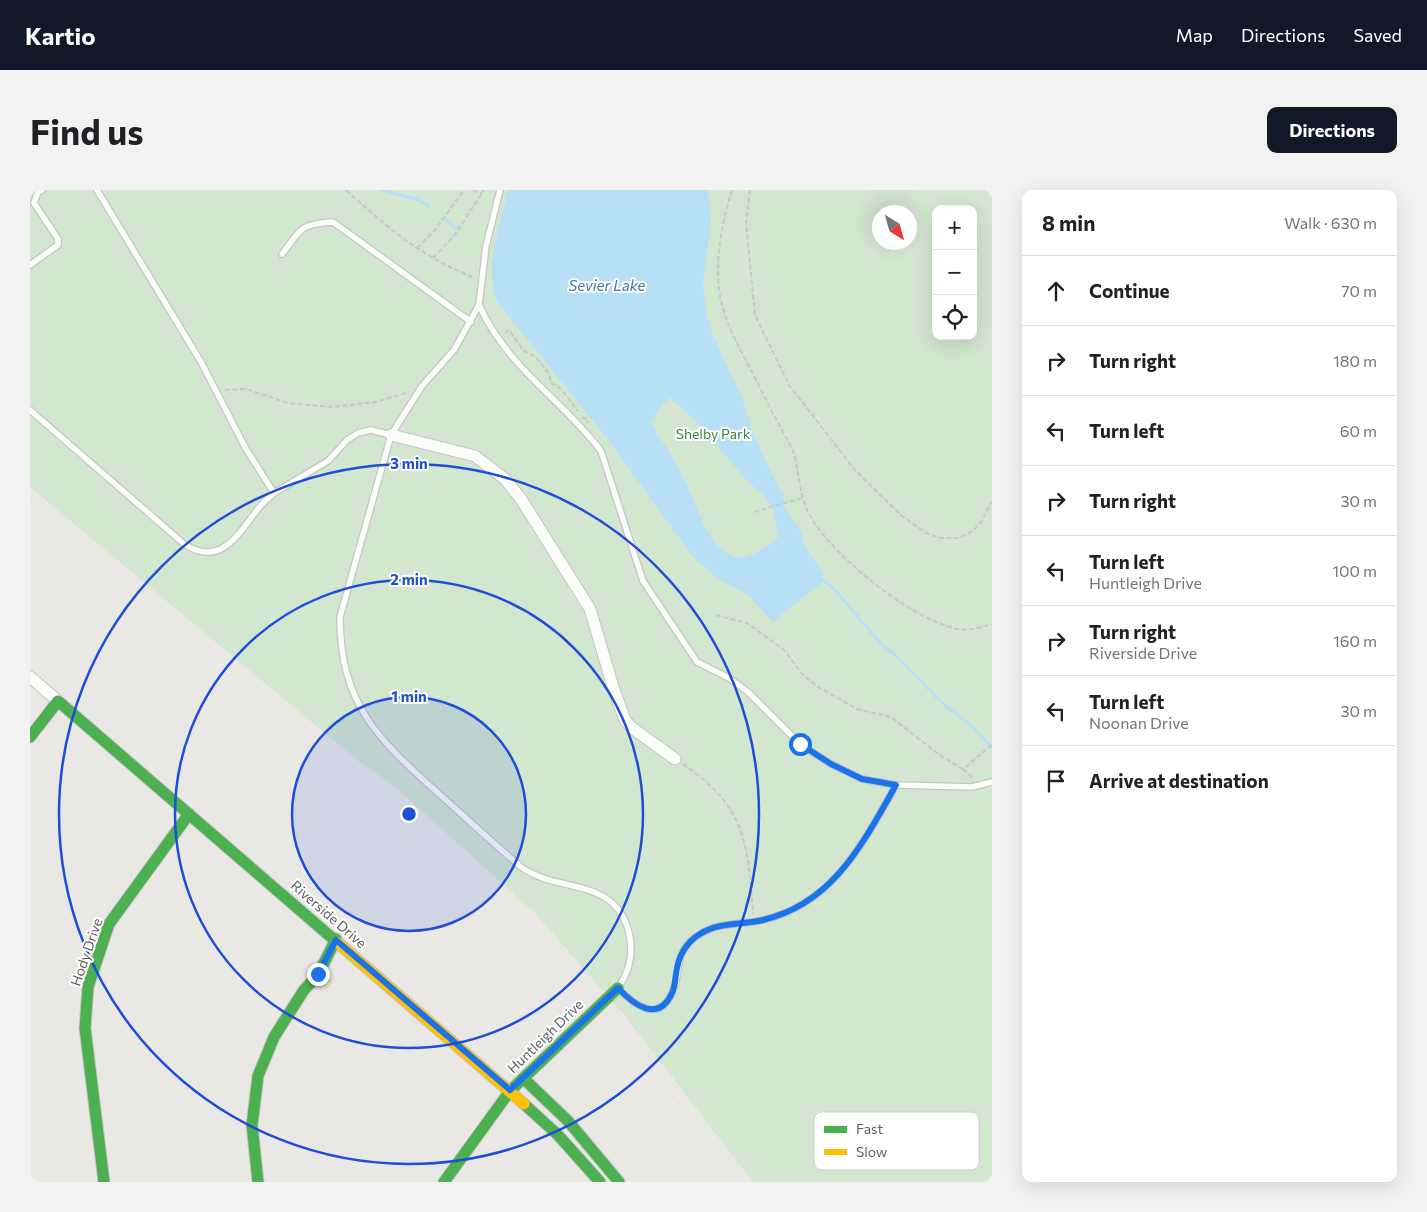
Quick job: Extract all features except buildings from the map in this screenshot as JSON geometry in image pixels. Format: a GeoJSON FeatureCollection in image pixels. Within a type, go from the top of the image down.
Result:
{"type":"FeatureCollection","features":[{"type":"Feature","properties":{"kind":"street"},"geometry":{"type":"LineString","coordinates":[[390,436],[475,456],[505,479],[521,499],[590,609],[625,720],[631,727],[675,759]]}},
{"type":"Feature","properties":{"kind":"street","name":"Riverside Drive"},"geometry":{"type":"LineString","coordinates":[[30,677],[510,1090],[558,1135],[600,1182]]}},
{"type":"Feature","properties":{"kind":"street"},"geometry":{"type":"LineString","coordinates":[[30,737],[58,701]]}},
{"type":"Feature","properties":{"kind":"street","name":"Hody Drive"},"geometry":{"type":"LineString","coordinates":[[104,1182],[85,1028],[88,987],[110,924],[124,900],[189,814]]}},
{"type":"Feature","properties":{"kind":"street"},"geometry":{"type":"LineString","coordinates":[[258,1182],[252,1125],[258,1076],[274,1037],[304,990],[318,974],[336,940]]}},
{"type":"Feature","properties":{"kind":"street","name":"Huntleigh Drive"},"geometry":{"type":"LineString","coordinates":[[444,1182],[510,1090],[618,988]]}},
{"type":"Feature","properties":{"kind":"street"},"geometry":{"type":"LineString","coordinates":[[523,1078],[568,1121],[619,1182]]}},
{"type":"Feature","properties":{"kind":"lane"},"geometry":{"type":"LineString","coordinates":[[30,264],[58,245],[58,239],[34,203],[38,192],[42,190]]}},
{"type":"Feature","properties":{"kind":"lane"},"geometry":{"type":"LineString","coordinates":[[97,190],[201,362],[246,449],[274,493]]}},
{"type":"Feature","properties":{"kind":"lane"},"geometry":{"type":"LineString","coordinates":[[500,190],[486,246],[479,305],[454,350],[422,386],[390,436],[340,617],[342,656],[353,694],[372,728],[385,744],[521,867],[543,879],[592,890],[606,898],[617,908],[628,929],[631,952],[626,974],[618,988],[639,1007],[647,1009],[659,1006],[672,993],[680,958],[694,938],[711,928],[754,922],[797,908],[820,894],[836,880],[864,841],[896,785]]}},
{"type":"Feature","properties":{"kind":"lane"},"geometry":{"type":"LineString","coordinates":[[282,254],[303,226],[312,223],[333,222],[471,322]]}},
{"type":"Feature","properties":{"kind":"lane"},"geometry":{"type":"LineString","coordinates":[[479,305],[496,339],[522,370],[573,419],[601,452],[644,580],[698,662],[729,678],[748,692],[788,734],[815,754],[862,779],[896,785],[972,787],[992,782]]}},
{"type":"Feature","properties":{"kind":"lane"},"geometry":{"type":"LineString","coordinates":[[30,410],[184,544],[195,550],[213,551],[229,544],[258,508],[274,493],[328,461],[347,440],[358,433],[371,430],[390,436]]}},
{"type":"Feature","properties":{"kind":"path"},"geometry":{"type":"LineString","coordinates":[[346,190],[400,239],[433,258],[482,281]]}},
{"type":"Feature","properties":{"kind":"path"},"geometry":{"type":"LineString","coordinates":[[416,249],[441,223],[464,190]]}},
{"type":"Feature","properties":{"kind":"path"},"geometry":{"type":"LineString","coordinates":[[473,190],[482,194]]}},
{"type":"Feature","properties":{"kind":"path"},"geometry":{"type":"LineString","coordinates":[[433,258],[454,236],[484,190]]}},
{"type":"Feature","properties":{"kind":"path"},"geometry":{"type":"LineString","coordinates":[[732,190],[722,227],[718,260],[720,294],[729,327],[794,454],[802,498],[815,524],[831,542],[883,590],[904,605],[927,617],[960,629],[974,629],[992,624]]}},
{"type":"Feature","properties":{"kind":"path"},"geometry":{"type":"LineString","coordinates":[[750,190],[746,223],[755,315],[789,385],[855,470],[902,516],[926,533],[940,538],[958,538],[974,531],[982,521],[992,501]]}},
{"type":"Feature","properties":{"kind":"path"},"geometry":{"type":"LineString","coordinates":[[496,339],[509,330],[524,352],[536,357],[550,375],[552,385],[561,389],[582,417],[588,420]]}},
{"type":"Feature","properties":{"kind":"path"},"geometry":{"type":"LineString","coordinates":[[215,391],[246,389],[288,403],[332,407],[376,402],[399,396],[422,386]]}},
{"type":"Feature","properties":{"kind":"path"},"geometry":{"type":"LineString","coordinates":[[754,512],[802,498]]}},
{"type":"Feature","properties":{"kind":"path"},"geometry":{"type":"LineString","coordinates":[[716,615],[747,623],[784,650],[804,676],[818,687],[857,709],[891,717],[940,756],[963,769],[973,778]]}},
{"type":"Feature","properties":{"kind":"path"},"geometry":{"type":"LineString","coordinates":[[963,769],[992,745]]}},
{"type":"Feature","properties":{"kind":"path"},"geometry":{"type":"LineString","coordinates":[[675,759],[713,787],[728,805],[739,826],[749,855],[754,922]]}},
{"type":"Feature","properties":{"kind":"green space","name":"Shelby Park"},"geometry":{"type":"Polygon","coordinates":[[[30,190],[992,190],[992,1182],[753,1182],[626,1017],[535,913],[394,786],[361,763],[30,487],[30,190]]]}},
{"type":"Feature","properties":{"kind":"water","name":"Sevier Lake"},"geometry":{"type":"Polygon","coordinates":[[[509,190],[707,190],[711,217],[703,284],[711,330],[743,400],[750,425],[778,488],[784,492],[783,505],[800,529],[806,549],[823,574],[822,582],[773,622],[747,594],[718,579],[693,557],[609,441],[498,303],[492,278],[494,247],[509,190]],[[669,397],[651,421],[685,480],[701,519],[718,546],[728,554],[740,557],[755,553],[771,544],[779,535],[772,507],[764,496],[747,481],[696,421],[669,397]]]}},
{"type":"Feature","properties":{"kind":"waterway"},"geometry":{"type":"LineString","coordinates":[[382,190],[416,199],[429,206]]}},
{"type":"Feature","properties":{"kind":"waterway"},"geometry":{"type":"LineString","coordinates":[[446,220],[456,228]]}},
{"type":"Feature","properties":{"kind":"waterway"},"geometry":{"type":"LineString","coordinates":[[823,580],[836,591],[881,644],[895,655],[941,702],[973,727],[992,748]]}},
{"type":"Feature","properties":{"kind":"railway"},"geometry":{"type":"LineString","coordinates":[[30,498],[455,855],[546,944],[594,997],[692,1120],[734,1182]]}},
{"type":"Feature","properties":{"kind":"traffic: fast"},"geometry":{"type":"LineString","coordinates":[[30,737],[58,701],[338,943]]}},
{"type":"Feature","properties":{"kind":"traffic: fast"},"geometry":{"type":"LineString","coordinates":[[104,1182],[85,1028],[88,987],[109,924],[189,814]]}},
{"type":"Feature","properties":{"kind":"traffic: fast"},"geometry":{"type":"LineString","coordinates":[[258,1182],[252,1125],[258,1076],[274,1037],[304,990],[318,975],[336,939]]}},
{"type":"Feature","properties":{"kind":"traffic: fast"},"geometry":{"type":"LineString","coordinates":[[444,1182],[510,1091],[618,988]]}},
{"type":"Feature","properties":{"kind":"traffic: fast"},"geometry":{"type":"LineString","coordinates":[[523,1078],[568,1121],[619,1182]]}},
{"type":"Feature","properties":{"kind":"traffic: fast"},"geometry":{"type":"LineString","coordinates":[[524,1104],[558,1135],[600,1182]]}},
{"type":"Feature","properties":{"kind":"traffic: slow"},"geometry":{"type":"LineString","coordinates":[[338,943],[524,1104]]}},
{"type":"Feature","properties":{"kind":"route"},"geometry":{"type":"LineString","coordinates":[[318,974],[336,940],[510,1090],[618,988],[632,1003],[639,1007],[653,1008],[667,1001],[674,987],[682,953],[690,942],[700,934],[711,928],[763,920],[797,908],[820,894],[836,880],[864,841],[896,785],[862,779],[831,764],[800,744]]}}]}
